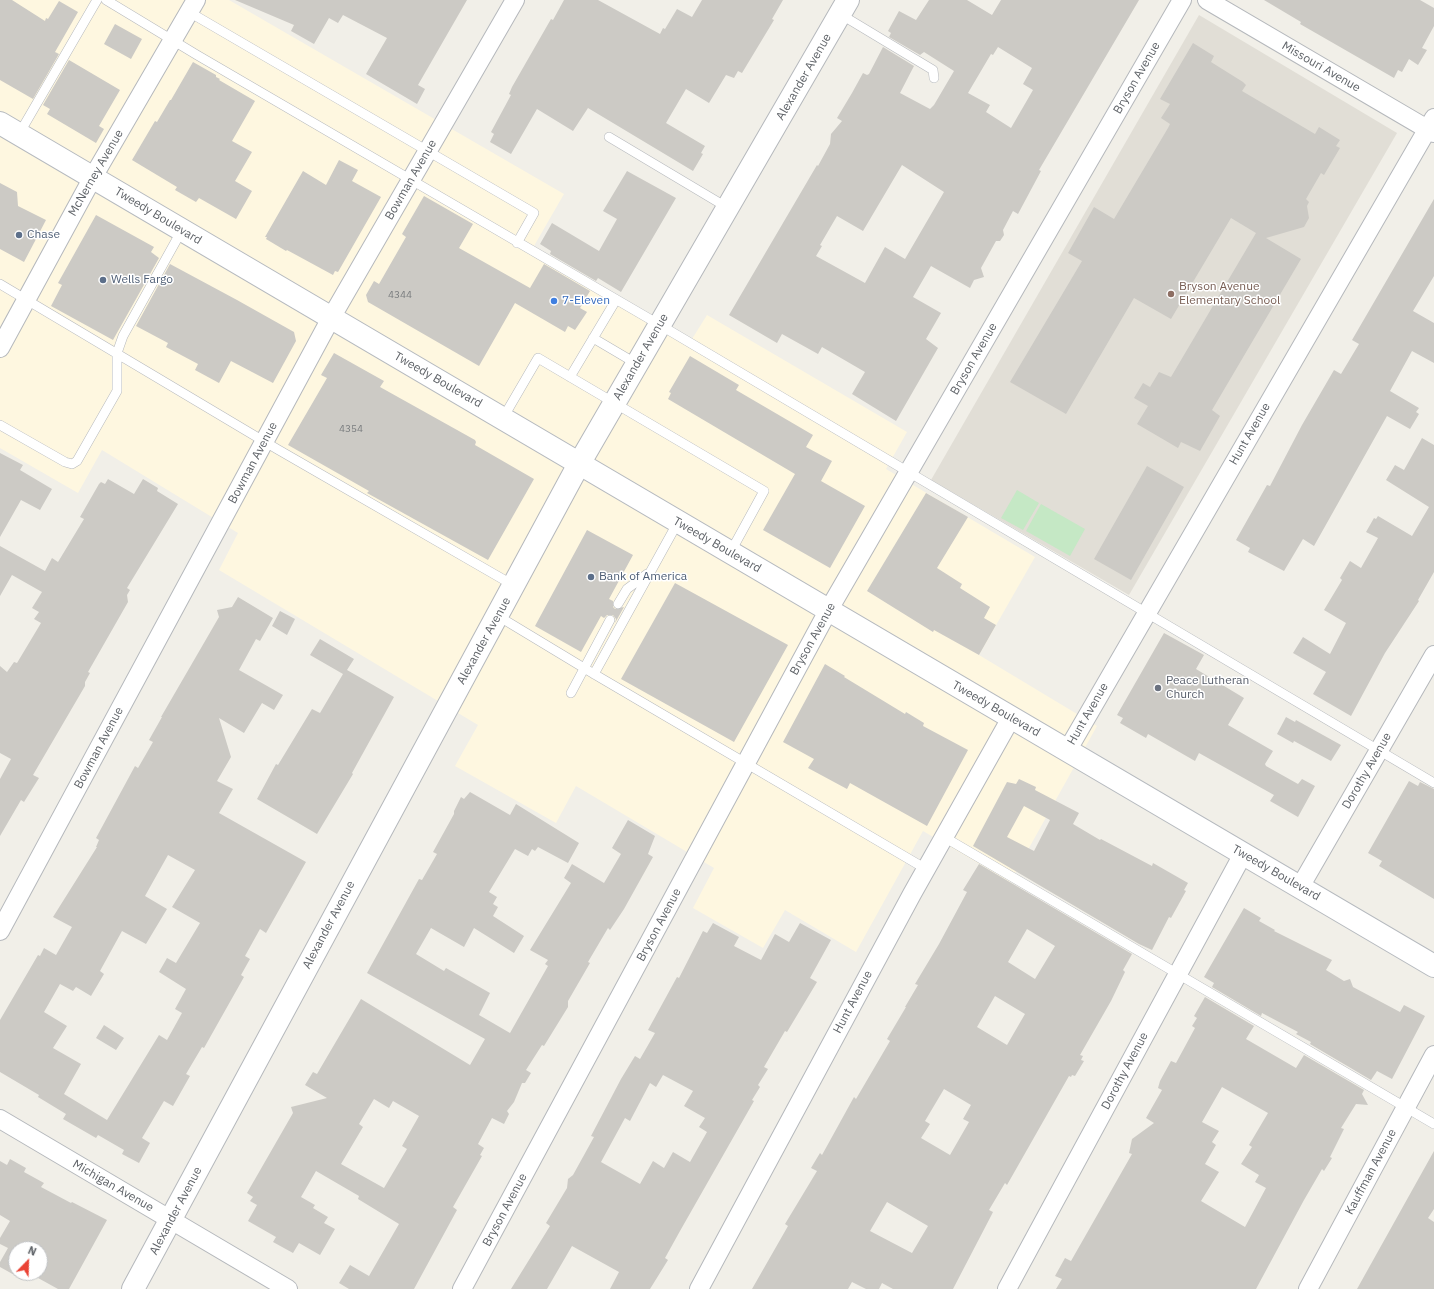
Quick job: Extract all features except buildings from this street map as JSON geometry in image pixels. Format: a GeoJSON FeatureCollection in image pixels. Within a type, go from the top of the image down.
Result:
{"type":"FeatureCollection","features":[{"type":"Feature","properties":{"kind":"main road","name":"Alexander Avenue"},"geometry":{"type":"LineString","coordinates":[[133,1289],[580,464],[844,7]]}},
{"type":"Feature","properties":{"kind":"main road","name":"Tweedy Boulevard"},"geometry":{"type":"LineString","coordinates":[[0,123],[1434,966]]}},
{"type":"Feature","properties":{"kind":"street","name":"Bowman Avenue"},"geometry":{"type":"LineString","coordinates":[[0,931],[332,318],[516,0]]}},
{"type":"Feature","properties":{"kind":"street","name":"Bryson Avenue"},"geometry":{"type":"LineString","coordinates":[[462,1289],[828,610],[1182,0]]}},
{"type":"Feature","properties":{"kind":"street","name":"Missouri Avenue"},"geometry":{"type":"LineString","coordinates":[[1207,0],[1432,127]]}},
{"type":"Feature","properties":{"kind":"street","name":"McNerney Avenue"},"geometry":{"type":"LineString","coordinates":[[0,348],[93,177],[193,6]]}},
{"type":"Feature","properties":{"kind":"street","name":"Hunt Avenue"},"geometry":{"type":"LineString","coordinates":[[1067,751],[1432,127]]}},
{"type":"Feature","properties":{"kind":"street","name":"Dorothy Avenue"},"geometry":{"type":"LineString","coordinates":[[1300,887],[1434,655]]}},
{"type":"Feature","properties":{"kind":"street","name":"Hunt Avenue"},"geometry":{"type":"LineString","coordinates":[[699,1289],[926,869],[1011,718]]}},
{"type":"Feature","properties":{"kind":"street","name":"Dorothy Avenue"},"geometry":{"type":"LineString","coordinates":[[1007,1289],[1243,854]]}},
{"type":"Feature","properties":{"kind":"street","name":"Kauffman Avenue"},"geometry":{"type":"LineString","coordinates":[[1308,1289],[1434,1055]]}},
{"type":"Feature","properties":{"kind":"street","name":"Michigan Avenue"},"geometry":{"type":"LineString","coordinates":[[0,1119],[288,1289]]}},
{"type":"Feature","properties":{"kind":"lane"},"geometry":{"type":"LineString","coordinates":[[19,134],[97,0]]}},
{"type":"Feature","properties":{"kind":"lane"},"geometry":{"type":"LineString","coordinates":[[106,0],[517,243],[660,325],[1146,614],[1190,634],[1240,663],[1434,783]]}},
{"type":"Feature","properties":{"kind":"lane"},"geometry":{"type":"LineString","coordinates":[[193,6],[428,151],[534,213],[517,243]]}},
{"type":"Feature","properties":{"kind":"lane"},"geometry":{"type":"LineString","coordinates":[[844,7],[933,70],[934,78]]}},
{"type":"Feature","properties":{"kind":"lane"},"geometry":{"type":"LineString","coordinates":[[609,137],[728,208]]}},
{"type":"Feature","properties":{"kind":"lane"},"geometry":{"type":"LineString","coordinates":[[0,425],[65,462],[72,464],[77,460],[117,391],[116,353],[182,230]]}},
{"type":"Feature","properties":{"kind":"lane"},"geometry":{"type":"LineString","coordinates":[[0,284],[26,298],[265,442],[514,586]]}},
{"type":"Feature","properties":{"kind":"lane"},"geometry":{"type":"LineString","coordinates":[[570,377],[616,300]]}},
{"type":"Feature","properties":{"kind":"lane"},"geometry":{"type":"LineString","coordinates":[[593,338],[637,364]]}},
{"type":"Feature","properties":{"kind":"lane"},"geometry":{"type":"LineString","coordinates":[[503,418],[538,358],[764,491],[730,553]]}},
{"type":"Feature","properties":{"kind":"lane"},"geometry":{"type":"LineString","coordinates":[[594,674],[678,522]]}},
{"type":"Feature","properties":{"kind":"lane"},"geometry":{"type":"LineString","coordinates":[[618,604],[627,589],[650,572]]}},
{"type":"Feature","properties":{"kind":"lane"},"geometry":{"type":"LineString","coordinates":[[498,616],[746,764],[926,869]]}},
{"type":"Feature","properties":{"kind":"lane"},"geometry":{"type":"LineString","coordinates":[[571,693],[610,620]]}},
{"type":"Feature","properties":{"kind":"lane"},"geometry":{"type":"LineString","coordinates":[[944,837],[1176,975],[1434,1124]]}},
{"type":"Feature","properties":{"kind":"shaded area"},"geometry":{"type":"Polygon","coordinates":[[[0,0],[229,0],[564,194],[534,246],[692,339],[707,315],[907,432],[886,469],[1035,557],[979,655],[1097,726],[1010,882],[923,831],[856,952],[785,910],[763,948],[693,908],[714,868],[576,786],[556,823],[455,766],[478,725],[219,570],[238,533],[102,450],[78,493],[0,448],[0,0]]]}},
{"type":"Feature","properties":{"kind":"shaded area","name":"Bryson Avenue Elementary School"},"geometry":{"type":"Polygon","coordinates":[[[1199,15],[1397,133],[1129,595],[931,480],[1199,15]]]}},
{"type":"Feature","properties":{"kind":"green space"},"geometry":{"type":"Polygon","coordinates":[[[1017,490],[1039,503],[1023,530],[1001,518],[1017,490]]]}},
{"type":"Feature","properties":{"kind":"green space"},"geometry":{"type":"Polygon","coordinates":[[[1041,504],[1085,529],[1070,556],[1026,531],[1041,504]]]}},
{"type":"Feature","properties":{"kind":"place","name":"Chase"},"geometry":{"type":"Point","coordinates":[19,235]}},
{"type":"Feature","properties":{"kind":"place","name":"Wells Fargo"},"geometry":{"type":"Point","coordinates":[103,280]}},
{"type":"Feature","properties":{"kind":"place","name":"Bryson Avenue Elementary School"},"geometry":{"type":"Point","coordinates":[1171,294]}},
{"type":"Feature","properties":{"kind":"place","name":"7-Eleven"},"geometry":{"type":"Point","coordinates":[554,301]}},
{"type":"Feature","properties":{"kind":"place","name":"Bank of America"},"geometry":{"type":"Point","coordinates":[591,577]}},
{"type":"Feature","properties":{"kind":"place","name":"Peace Lutheran Church"},"geometry":{"type":"Point","coordinates":[1158,688]}}]}
